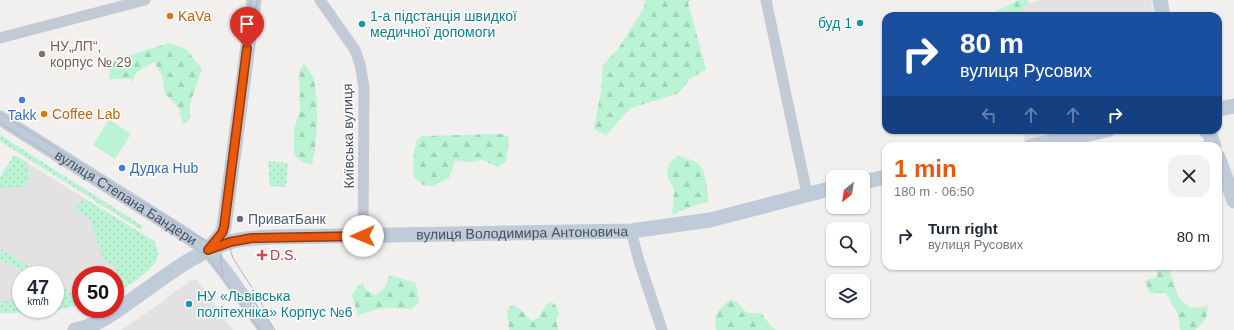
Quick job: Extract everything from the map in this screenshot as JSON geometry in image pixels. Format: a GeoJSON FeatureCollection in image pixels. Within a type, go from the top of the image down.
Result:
{"type":"FeatureCollection","features":[{"type":"Feature","properties":{"kind":"main road"},"geometry":{"type":"LineString","coordinates":[[75,330],[103,324],[183,264],[208,250],[222,233],[254,0]]}},
{"type":"Feature","properties":{"kind":"main road"},"geometry":{"type":"LineString","coordinates":[[1160,0],[1162,12]]}},
{"type":"Feature","properties":{"kind":"main road"},"geometry":{"type":"LineString","coordinates":[[1222,108],[1234,106]]}},
{"type":"Feature","properties":{"kind":"main road","name":"вулиця Степана Бандери"},"geometry":{"type":"LineString","coordinates":[[0,118],[208,250],[230,277],[266,330]]}},
{"type":"Feature","properties":{"kind":"main road"},"geometry":{"type":"LineString","coordinates":[[1050,142],[1089,134]]}},
{"type":"Feature","properties":{"kind":"main road"},"geometry":{"type":"LineString","coordinates":[[1222,168],[1234,201]]}},
{"type":"Feature","properties":{"kind":"main road"},"geometry":{"type":"LineString","coordinates":[[870,180],[882,178]]}},
{"type":"Feature","properties":{"kind":"main road","name":"вулиця Володимира Антоновича"},"geometry":{"type":"LineString","coordinates":[[208,250],[230,242],[252,238],[631,231],[710,220],[826,190]]}},
{"type":"Feature","properties":{"kind":"street"},"geometry":{"type":"LineString","coordinates":[[0,38],[143,0]]}},
{"type":"Feature","properties":{"kind":"street","name":"Київська вулиця"},"geometry":{"type":"LineString","coordinates":[[320,0],[355,50],[360,64],[364,87],[363,236]]}},
{"type":"Feature","properties":{"kind":"street"},"geometry":{"type":"LineString","coordinates":[[766,0],[807,194]]}},
{"type":"Feature","properties":{"kind":"street"},"geometry":{"type":"LineString","coordinates":[[631,231],[639,261],[662,330]]}},
{"type":"Feature","properties":{"kind":"shaded area"},"geometry":{"type":"Polygon","coordinates":[[[1042,0],[1151,0],[1153,12],[1001,12],[1001,10],[1042,0]]]}},
{"type":"Feature","properties":{"kind":"shaded area"},"geometry":{"type":"Polygon","coordinates":[[[1023,134],[1079,134],[1040,142],[1024,142],[1023,134]]]}},
{"type":"Feature","properties":{"kind":"shaded area"},"geometry":{"type":"Polygon","coordinates":[[[14,155],[154,241],[158,250],[157,259],[151,267],[143,275],[124,287],[124,266],[72,266],[72,307],[64,309],[64,266],[12,266],[12,313],[0,313],[0,177],[14,155]]]}},
{"type":"Feature","properties":{"kind":"shaded area","name":"НУ «Львівська політехніка» Корпус №6"},"geometry":{"type":"Polygon","coordinates":[[[196,279],[233,330],[121,330],[192,280],[196,279]]]}},
{"type":"Feature","properties":{"kind":"green space"},"geometry":{"type":"Polygon","coordinates":[[[645,0],[691,0],[688,3],[706,69],[690,79],[679,93],[631,108],[606,135],[594,129],[601,91],[603,65],[618,49],[644,8],[645,0]]]}},
{"type":"Feature","properties":{"kind":"green space"},"geometry":{"type":"Polygon","coordinates":[[[1018,0],[1027,0],[1029,2],[1019,12],[995,12],[1018,0]]]}},
{"type":"Feature","properties":{"kind":"green space"},"geometry":{"type":"Polygon","coordinates":[[[170,43],[187,50],[202,69],[190,104],[190,119],[183,125],[179,108],[165,94],[162,75],[154,62],[136,73],[132,83],[131,79],[109,79],[111,66],[116,59],[170,43]]]}},
{"type":"Feature","properties":{"kind":"green space"},"geometry":{"type":"Polygon","coordinates":[[[304,63],[314,78],[317,103],[315,150],[312,164],[304,163],[294,155],[294,128],[300,111],[299,72],[304,63]]]}},
{"type":"Feature","properties":{"kind":"green space"},"geometry":{"type":"Polygon","coordinates":[[[109,119],[131,134],[115,159],[93,145],[109,119]]]}},
{"type":"Feature","properties":{"kind":"green space"},"geometry":{"type":"Polygon","coordinates":[[[501,134],[508,136],[509,142],[506,162],[497,167],[483,160],[470,162],[455,161],[449,178],[433,186],[423,185],[414,176],[414,152],[417,140],[422,136],[501,134]]]}},
{"type":"Feature","properties":{"kind":"green space"},"geometry":{"type":"Polygon","coordinates":[[[0,135],[143,226],[141,230],[0,141],[0,135]]]}},
{"type":"Feature","properties":{"kind":"green space"},"geometry":{"type":"Polygon","coordinates":[[[14,155],[28,163],[29,177],[25,183],[26,187],[0,188],[0,177],[14,155]]]}},
{"type":"Feature","properties":{"kind":"green space"},"geometry":{"type":"Polygon","coordinates":[[[678,156],[693,160],[701,166],[705,175],[709,202],[672,214],[674,190],[667,175],[669,163],[678,156]]]}},
{"type":"Feature","properties":{"kind":"green space"},"geometry":{"type":"Polygon","coordinates":[[[268,161],[288,163],[286,187],[270,186],[268,161]]]}},
{"type":"Feature","properties":{"kind":"green space"},"geometry":{"type":"Polygon","coordinates":[[[80,201],[90,202],[154,241],[158,254],[154,264],[139,278],[124,288],[124,266],[114,266],[103,259],[90,219],[75,209],[80,201]]]}},
{"type":"Feature","properties":{"kind":"green space"},"geometry":{"type":"Polygon","coordinates":[[[1,249],[28,266],[13,266],[0,259],[1,249]]]}},
{"type":"Feature","properties":{"kind":"green space"},"geometry":{"type":"Polygon","coordinates":[[[1157,270],[1169,270],[1179,298],[1191,308],[1208,306],[1206,319],[1195,330],[1180,330],[1178,314],[1166,293],[1150,293],[1144,281],[1157,277],[1157,270]]]}},
{"type":"Feature","properties":{"kind":"green space"},"geometry":{"type":"Polygon","coordinates":[[[389,276],[416,283],[419,302],[412,309],[384,308],[358,316],[352,295],[357,287],[363,283],[366,290],[375,295],[385,288],[389,276]]]}},
{"type":"Feature","properties":{"kind":"green space"},"geometry":{"type":"Polygon","coordinates":[[[64,289],[72,293],[71,307],[64,308],[64,289]]]}},
{"type":"Feature","properties":{"kind":"green space"},"geometry":{"type":"Polygon","coordinates":[[[730,300],[737,302],[747,313],[761,313],[776,330],[716,330],[715,320],[717,313],[730,300]]]}},
{"type":"Feature","properties":{"kind":"green space"},"geometry":{"type":"Polygon","coordinates":[[[0,301],[12,301],[12,313],[0,313],[0,301]]]}},
{"type":"Feature","properties":{"kind":"green space"},"geometry":{"type":"Polygon","coordinates":[[[551,301],[556,306],[559,313],[556,319],[558,330],[509,330],[507,311],[510,306],[518,307],[532,321],[538,318],[545,306],[551,301]]]}},
{"type":"Feature","properties":{"kind":"tram line"},"geometry":{"type":"LineString","coordinates":[[242,63],[251,0]]}},
{"type":"Feature","properties":{"kind":"tram line"},"geometry":{"type":"LineString","coordinates":[[257,0],[226,224],[229,245],[233,258],[260,300],[268,319],[275,330]]}},
{"type":"Feature","properties":{"kind":"tram line"},"geometry":{"type":"LineString","coordinates":[[0,113],[180,226],[224,251]]}},
{"type":"Feature","properties":{"kind":"tram line"},"geometry":{"type":"LineString","coordinates":[[0,123],[190,243],[211,261],[260,330]]}},
{"type":"Feature","properties":{"kind":"tram line"},"geometry":{"type":"LineString","coordinates":[[222,228],[221,265],[223,275]]}},
{"type":"Feature","properties":{"kind":"place","name":"KaVa"},"geometry":{"type":"Point","coordinates":[170,16]}},
{"type":"Feature","properties":{"kind":"place","name":"буд 1"},"geometry":{"type":"Point","coordinates":[860,23]}},
{"type":"Feature","properties":{"kind":"place","name":"1-а підстанція швидкої медичної допомоги"},"geometry":{"type":"Point","coordinates":[362,24]}},
{"type":"Feature","properties":{"kind":"place","name":"НУ„ЛП“, корпус № 29"},"geometry":{"type":"Point","coordinates":[42,54]}},
{"type":"Feature","properties":{"kind":"place","name":"Takk"},"geometry":{"type":"Point","coordinates":[22,100]}},
{"type":"Feature","properties":{"kind":"place","name":"Coffee Lab"},"geometry":{"type":"Point","coordinates":[44,114]}},
{"type":"Feature","properties":{"kind":"place","name":"Дудка Hub"},"geometry":{"type":"Point","coordinates":[122,168]}},
{"type":"Feature","properties":{"kind":"place","name":"ПриватБанк"},"geometry":{"type":"Point","coordinates":[240,219]}},
{"type":"Feature","properties":{"kind":"place","name":"D.S."},"geometry":{"type":"Point","coordinates":[262,255]}},
{"type":"Feature","properties":{"kind":"place","name":"НУ «Львівська політехніка» Корпус №6"},"geometry":{"type":"Point","coordinates":[189,304]}},
{"type":"Feature","properties":{"kind":"route"},"geometry":{"type":"LineString","coordinates":[[247,48],[224,227],[222,233],[208,250],[230,242],[252,238],[363,236]]}}]}
